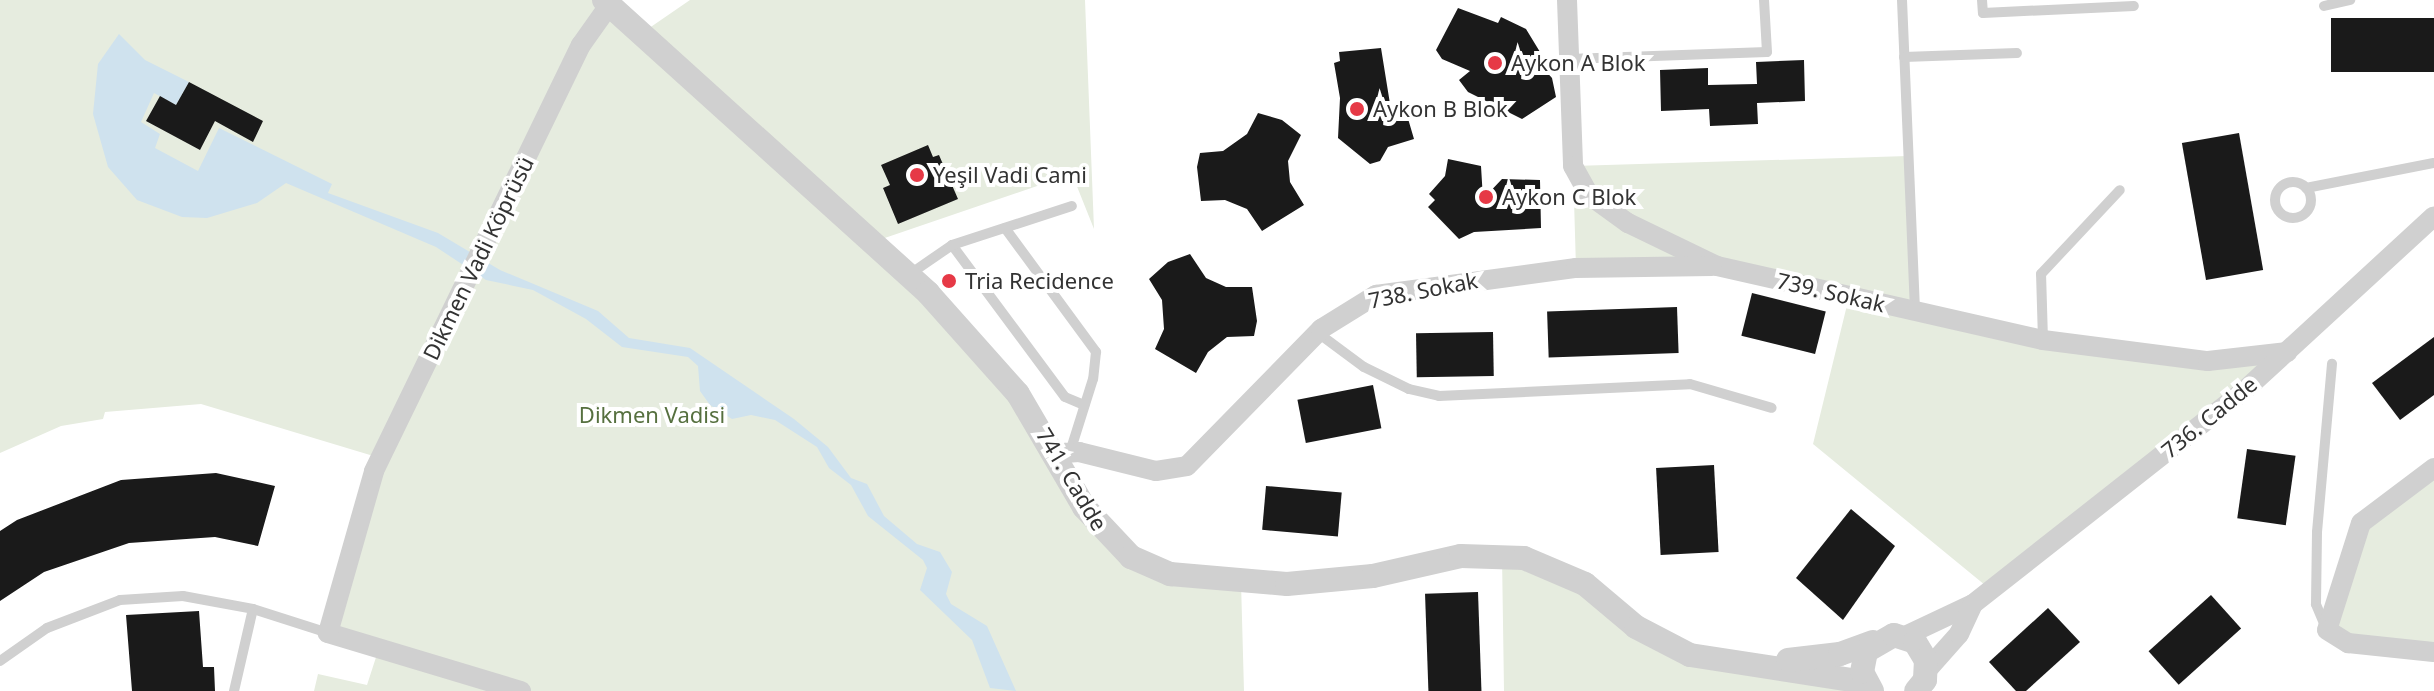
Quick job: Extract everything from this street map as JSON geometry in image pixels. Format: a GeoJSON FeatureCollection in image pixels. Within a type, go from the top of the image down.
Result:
{"type":"FeatureCollection","features":[{"type":"Feature","properties":{"kind":"street","name":"739. Sokak"},"geometry":{"type":"LineString","coordinates":[[1567,0],[1573,166],[1589,195],[1628,223],[1717,266],[2043,340],[2208,361],[2287,352]]}},
{"type":"Feature","properties":{"kind":"street","name":"Dikmen Vadi Köprüsü"},"geometry":{"type":"LineString","coordinates":[[328,633],[374,471],[581,45],[607,2]]}},
{"type":"Feature","properties":{"kind":"street","name":"741. Cadde"},"geometry":{"type":"LineString","coordinates":[[607,2],[908,276],[995,364],[1064,456],[1103,534],[1131,557],[1170,574],[1241,582],[1333,583],[1461,556],[1524,558],[1585,584],[1663,644],[1720,662],[1758,665],[1870,689]]}},
{"type":"Feature","properties":{"kind":"street","name":"736. Cadde"},"geometry":{"type":"LineString","coordinates":[[1905,636],[1973,604],[2287,352],[2434,216]]}},
{"type":"Feature","properties":{"kind":"street","name":"738. Sokak"},"geometry":{"type":"LineString","coordinates":[[1064,456],[1156,471],[1187,466],[1318,333],[1358,303],[1403,289],[1576,268],[1717,266]]}},
{"type":"Feature","properties":{"kind":"street"},"geometry":{"type":"LineString","coordinates":[[2434,468],[2361,523],[2327,630],[2348,643],[2434,652]]}},
{"type":"Feature","properties":{"kind":"street","name":"736. Cadde"},"geometry":{"type":"LineString","coordinates":[[1922,680],[1959,634],[1973,604]]}},
{"type":"Feature","properties":{"kind":"street"},"geometry":{"type":"LineString","coordinates":[[328,633],[521,691]]}},
{"type":"Feature","properties":{"kind":"street","name":"741. Cadde"},"geometry":{"type":"LineString","coordinates":[[1758,665],[1840,654],[1873,642],[1905,636]]}},
{"type":"Feature","properties":{"kind":"street"},"geometry":{"type":"LineString","coordinates":[[1905,636],[1922,650],[1922,680]]}},
{"type":"Feature","properties":{"kind":"street"},"geometry":{"type":"LineString","coordinates":[[1870,689],[1862,661],[1873,642]]}},
{"type":"Feature","properties":{"kind":"lane"},"geometry":{"type":"LineString","coordinates":[[1569,59],[1767,52],[1764,0]]}},
{"type":"Feature","properties":{"kind":"lane"},"geometry":{"type":"LineString","coordinates":[[1902,0],[1915,311]]}},
{"type":"Feature","properties":{"kind":"lane"},"geometry":{"type":"LineString","coordinates":[[1982,0],[1983,13],[2134,6]]}},
{"type":"Feature","properties":{"kind":"lane"},"geometry":{"type":"LineString","coordinates":[[2324,6],[2350,0]]}},
{"type":"Feature","properties":{"kind":"lane"},"geometry":{"type":"LineString","coordinates":[[1904,57],[2017,53]]}},
{"type":"Feature","properties":{"kind":"lane"},"geometry":{"type":"LineString","coordinates":[[2306,188],[2434,163]]}},
{"type":"Feature","properties":{"kind":"lane"},"geometry":{"type":"LineString","coordinates":[[2043,340],[2041,274],[2120,190]]}},
{"type":"Feature","properties":{"kind":"lane"},"geometry":{"type":"LineString","coordinates":[[908,276],[952,245],[1072,206]]}},
{"type":"Feature","properties":{"kind":"lane"},"geometry":{"type":"LineString","coordinates":[[1005,228],[1096,352],[1084,405],[1064,456]]}},
{"type":"Feature","properties":{"kind":"lane"},"geometry":{"type":"LineString","coordinates":[[952,245],[1065,397],[1084,405]]}},
{"type":"Feature","properties":{"kind":"lane"},"geometry":{"type":"LineString","coordinates":[[1318,333],[1364,367],[1409,389],[1439,396],[1690,384],[1772,408]]}},
{"type":"Feature","properties":{"kind":"lane"},"geometry":{"type":"LineString","coordinates":[[2327,630],[2316,604],[2317,546],[2332,364]]}},
{"type":"Feature","properties":{"kind":"lane"},"geometry":{"type":"LineString","coordinates":[[0,661],[47,628],[120,600],[183,596],[253,609],[328,633]]}},
{"type":"Feature","properties":{"kind":"lane"},"geometry":{"type":"LineString","coordinates":[[234,691],[253,609]]}},
{"type":"Feature","properties":{"kind":"green space","name":"Dikmen Vadisi"},"geometry":{"type":"Polygon","coordinates":[[[0,0],[604,0],[642,33],[690,0],[1085,0],[1094,229],[1072,174],[873,242],[995,364],[1116,546],[1241,582],[1244,691],[314,691],[318,674],[367,685],[379,648],[328,633],[380,458],[201,404],[105,412],[103,419],[61,426],[0,453],[0,0]]]}},
{"type":"Feature","properties":{"kind":"green space"},"geometry":{"type":"Polygon","coordinates":[[[1908,156],[1915,311],[2173,359],[2287,352],[1991,590],[1813,444],[1849,297],[1717,266],[1576,268],[1573,166],[1908,156]]]}},
{"type":"Feature","properties":{"kind":"green space"},"geometry":{"type":"Polygon","coordinates":[[[2434,468],[2434,652],[2327,630],[2361,523],[2434,468]]]}},
{"type":"Feature","properties":{"kind":"green space"},"geometry":{"type":"Polygon","coordinates":[[[1502,556],[1524,558],[1663,644],[1871,691],[1504,691],[1502,556]]]}},
{"type":"Feature","properties":{"kind":"water"},"geometry":{"type":"Polygon","coordinates":[[[119,34],[145,60],[189,82],[176,105],[154,93],[141,122],[160,134],[155,148],[198,171],[219,128],[332,184],[328,193],[438,233],[500,270],[598,311],[629,338],[690,348],[794,419],[828,447],[851,478],[867,484],[884,516],[917,544],[940,552],[952,572],[946,594],[951,604],[987,626],[1016,691],[990,688],[972,640],[920,590],[927,568],[923,560],[868,516],[851,485],[829,468],[817,447],[775,420],[751,415],[732,419],[710,405],[700,391],[698,366],[688,357],[622,347],[586,319],[533,290],[486,280],[436,247],[286,183],[257,203],[207,218],[182,217],[137,200],[108,167],[93,114],[98,64],[119,34]]]}},
{"type":"Feature","properties":{"kind":"building","name":"Aykon A Blok"},"geometry":{"type":"Polygon","coordinates":[[[1458,8],[1498,23],[1501,17],[1526,29],[1540,52],[1533,57],[1552,78],[1556,97],[1522,119],[1468,92],[1459,80],[1470,71],[1442,59],[1436,50],[1458,8]]]}},
{"type":"Feature","properties":{"kind":"building"},"geometry":{"type":"Polygon","coordinates":[[[2331,18],[2434,18],[2434,72],[2331,72],[2331,18]]]}},
{"type":"Feature","properties":{"kind":"building","name":"Aykon B Blok"},"geometry":{"type":"Polygon","coordinates":[[[1381,48],[1391,110],[1404,105],[1414,139],[1388,147],[1380,161],[1370,164],[1338,138],[1340,98],[1334,63],[1340,61],[1339,52],[1381,48]]]}},
{"type":"Feature","properties":{"kind":"building"},"geometry":{"type":"Polygon","coordinates":[[[1804,60],[1805,101],[1757,103],[1758,124],[1710,126],[1709,109],[1661,111],[1660,70],[1708,68],[1708,85],[1757,84],[1756,62],[1804,60]]]}},
{"type":"Feature","properties":{"kind":"building"},"geometry":{"type":"Polygon","coordinates":[[[189,82],[263,121],[253,142],[215,121],[200,150],[146,121],[160,96],[176,105],[189,82]]]}},
{"type":"Feature","properties":{"kind":"building"},"geometry":{"type":"Polygon","coordinates":[[[1258,113],[1282,120],[1301,135],[1288,161],[1290,182],[1304,205],[1262,231],[1247,209],[1225,200],[1201,201],[1197,167],[1200,153],[1223,151],[1247,134],[1258,113]]]}},
{"type":"Feature","properties":{"kind":"building"},"geometry":{"type":"Polygon","coordinates":[[[2239,133],[2263,270],[2206,280],[2182,143],[2239,133]]]}},
{"type":"Feature","properties":{"kind":"building","name":"Yeşil Vadi Cami"},"geometry":{"type":"Polygon","coordinates":[[[928,145],[933,157],[939,155],[958,199],[898,224],[883,188],[890,185],[881,165],[928,145]]]}},
{"type":"Feature","properties":{"kind":"building","name":"Aykon C Blok"},"geometry":{"type":"Polygon","coordinates":[[[1448,159],[1481,166],[1483,199],[1502,179],[1540,180],[1541,228],[1474,232],[1459,239],[1428,207],[1435,200],[1429,194],[1445,176],[1448,159]]]}},
{"type":"Feature","properties":{"kind":"building"},"geometry":{"type":"Polygon","coordinates":[[[1190,254],[1206,278],[1226,287],[1252,287],[1257,321],[1254,336],[1227,337],[1208,352],[1196,373],[1155,349],[1164,329],[1162,300],[1149,279],[1168,262],[1190,254]]]}},
{"type":"Feature","properties":{"kind":"building"},"geometry":{"type":"Polygon","coordinates":[[[1752,293],[1826,311],[1815,354],[1741,336],[1752,293]]]}},
{"type":"Feature","properties":{"kind":"building"},"geometry":{"type":"Polygon","coordinates":[[[1677,307],[1679,353],[1549,358],[1547,312],[1677,307]]]}},
{"type":"Feature","properties":{"kind":"building"},"geometry":{"type":"Polygon","coordinates":[[[1493,332],[1494,376],[1417,377],[1416,333],[1493,332]]]}},
{"type":"Feature","properties":{"kind":"building"},"geometry":{"type":"Polygon","coordinates":[[[2434,337],[2434,395],[2400,420],[2372,383],[2434,337]]]}},
{"type":"Feature","properties":{"kind":"building"},"geometry":{"type":"Polygon","coordinates":[[[1373,385],[1381,428],[1306,443],[1297,400],[1373,385]]]}},
{"type":"Feature","properties":{"kind":"building"},"geometry":{"type":"Polygon","coordinates":[[[2247,449],[2296,456],[2286,525],[2237,518],[2247,449]]]}},
{"type":"Feature","properties":{"kind":"building"},"geometry":{"type":"Polygon","coordinates":[[[1714,465],[1719,552],[1661,555],[1656,468],[1714,465]]]}},
{"type":"Feature","properties":{"kind":"building"},"geometry":{"type":"Polygon","coordinates":[[[216,473],[275,486],[258,546],[215,537],[129,543],[44,572],[0,601],[0,531],[17,520],[121,480],[216,473]]]}},
{"type":"Feature","properties":{"kind":"building"},"geometry":{"type":"Polygon","coordinates":[[[1266,486],[1342,493],[1338,536],[1262,530],[1266,486]]]}},
{"type":"Feature","properties":{"kind":"building"},"geometry":{"type":"Polygon","coordinates":[[[1851,509],[1895,546],[1843,620],[1796,578],[1851,509]]]}},
{"type":"Feature","properties":{"kind":"building"},"geometry":{"type":"Polygon","coordinates":[[[1478,592],[1481,691],[1428,691],[1425,594],[1478,592]]]}},
{"type":"Feature","properties":{"kind":"building"},"geometry":{"type":"Polygon","coordinates":[[[2211,595],[2241,628],[2179,685],[2149,651],[2211,595]]]}},
{"type":"Feature","properties":{"kind":"building"},"geometry":{"type":"Polygon","coordinates":[[[2048,608],[2080,642],[2026,691],[2016,691],[1989,662],[2048,608]]]}},
{"type":"Feature","properties":{"kind":"building"},"geometry":{"type":"Polygon","coordinates":[[[199,611],[203,667],[214,667],[215,691],[132,691],[126,615],[199,611]]]}},
{"type":"Feature","properties":{"kind":"place","name":"Aykon A Blok"},"geometry":{"type":"Point","coordinates":[1495,63]}},
{"type":"Feature","properties":{"kind":"place","name":"Aykon B Blok"},"geometry":{"type":"Point","coordinates":[1357,109]}},
{"type":"Feature","properties":{"kind":"place","name":"Yeşil Vadi Cami"},"geometry":{"type":"Point","coordinates":[917,175]}},
{"type":"Feature","properties":{"kind":"place","name":"Aykon C Blok"},"geometry":{"type":"Point","coordinates":[1486,197]}},
{"type":"Feature","properties":{"kind":"place","name":"Tria Recidence"},"geometry":{"type":"Point","coordinates":[949,281]}}]}
